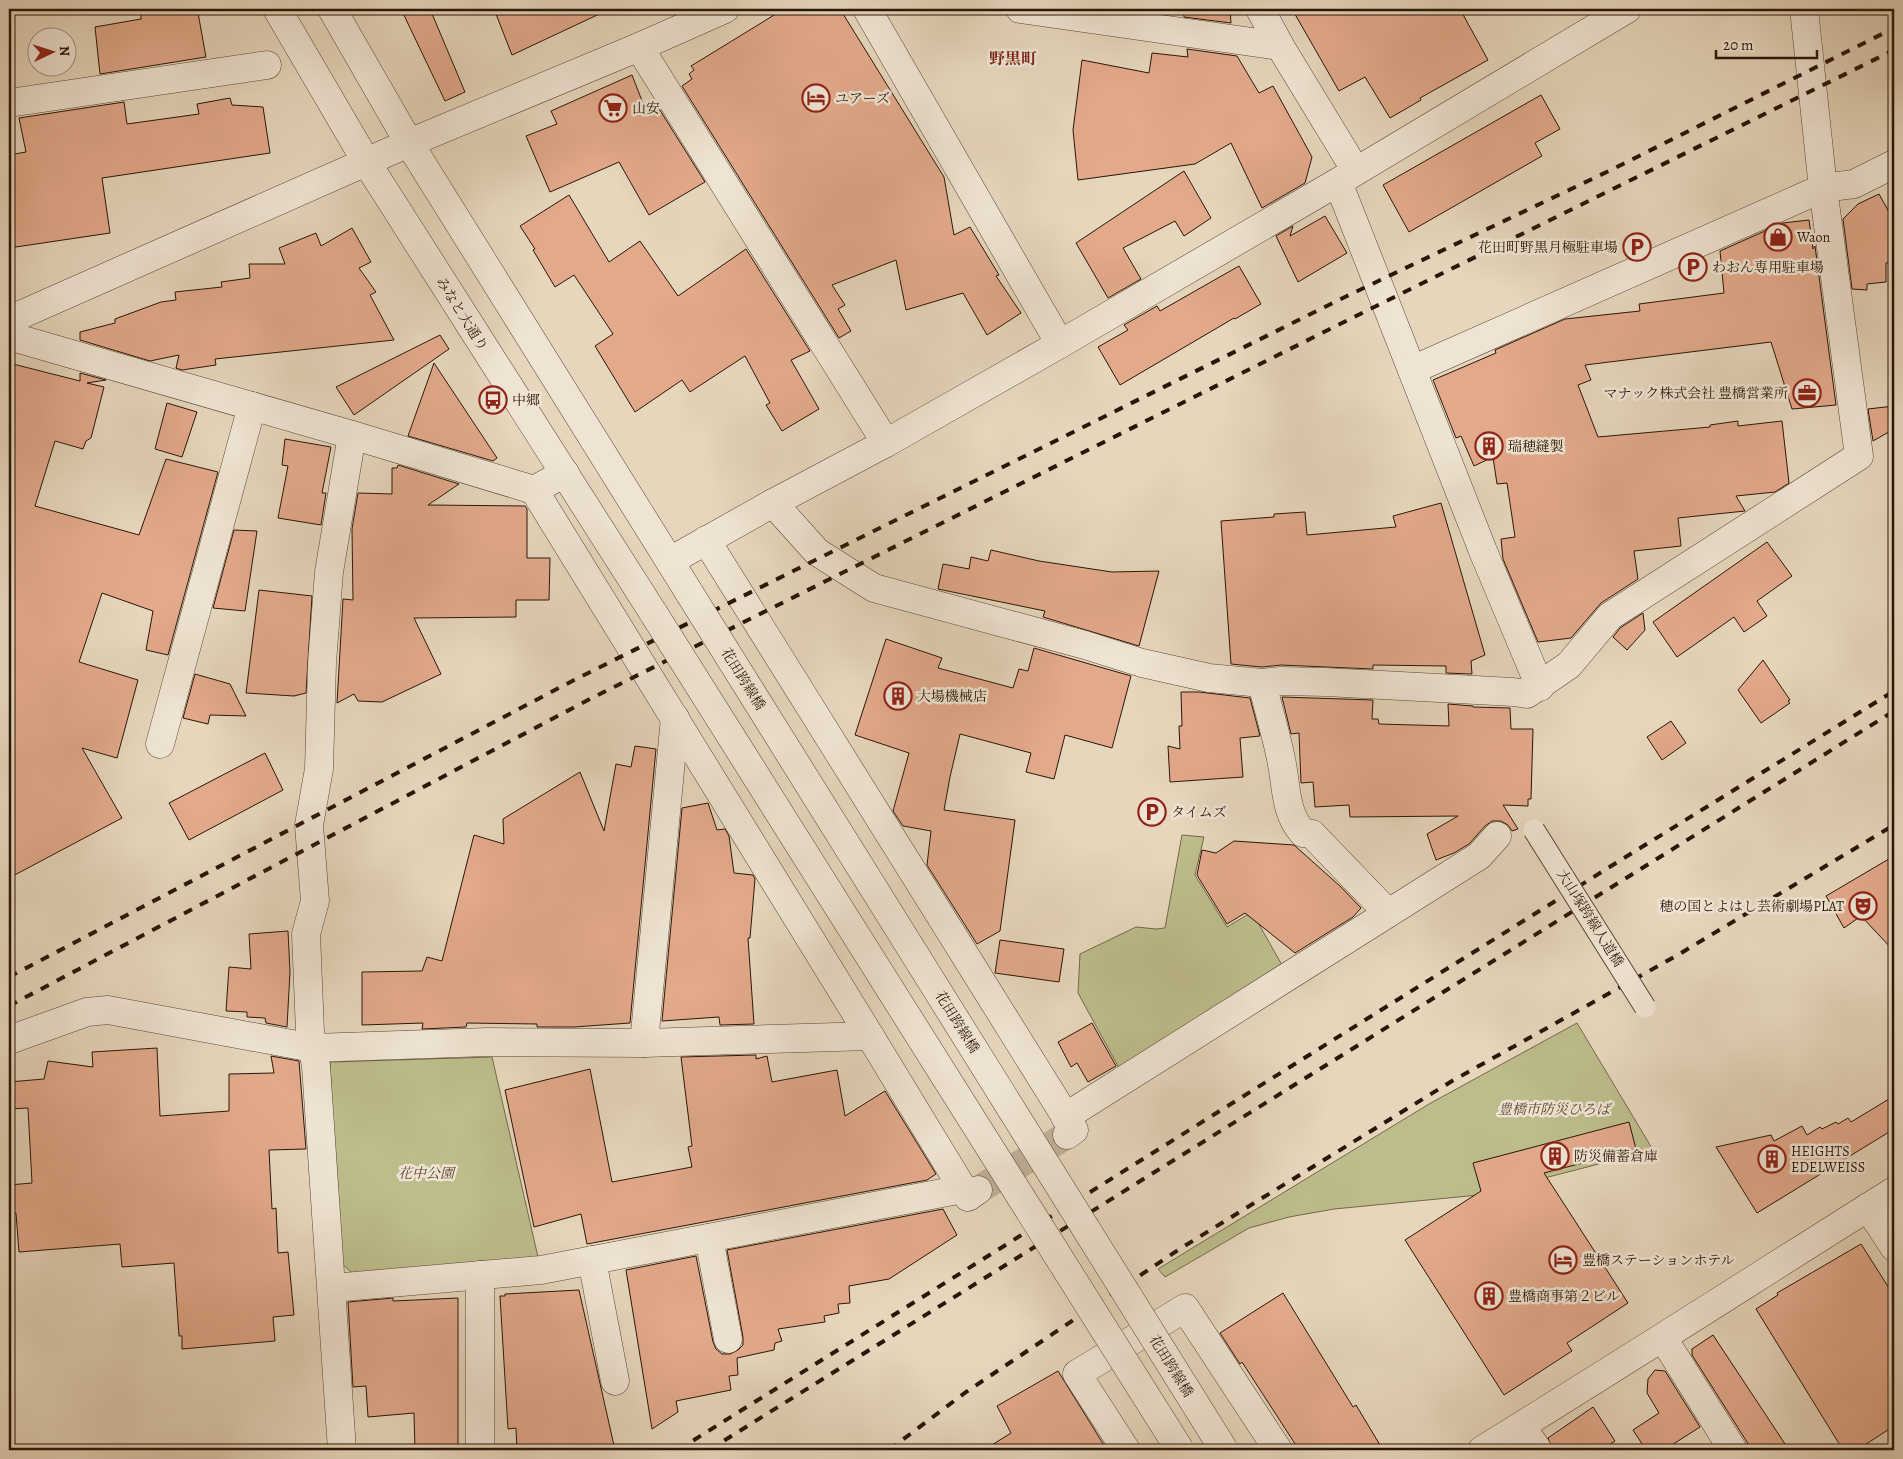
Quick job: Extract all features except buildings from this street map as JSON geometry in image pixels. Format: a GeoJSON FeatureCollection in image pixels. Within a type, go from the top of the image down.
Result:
{"type":"FeatureCollection","features":[{"type":"Feature","properties":{"kind":"street","name":"みなと大通り"},"geometry":{"type":"LineString","coordinates":[[277,9],[367,163],[654,614],[1180,1450]]}},
{"type":"Feature","properties":{"kind":"street"},"geometry":{"type":"LineString","coordinates":[[332,9],[409,143],[670,561],[773,503],[886,443],[1060,344],[1347,176],[1610,13]]}},
{"type":"Feature","properties":{"kind":"street"},"geometry":{"type":"LineString","coordinates":[[9,320],[409,143],[725,9]]}},
{"type":"Feature","properties":{"kind":"street"},"geometry":{"type":"LineString","coordinates":[[867,9],[1060,344]]}},
{"type":"Feature","properties":{"kind":"street"},"geometry":{"type":"LineString","coordinates":[[1020,9],[1280,46]]}},
{"type":"Feature","properties":{"kind":"street"},"geometry":{"type":"LineString","coordinates":[[1260,9],[1347,176],[1412,370],[1482,550],[1540,687]]}},
{"type":"Feature","properties":{"kind":"street"},"geometry":{"type":"LineString","coordinates":[[773,503],[817,552],[874,588],[1066,640],[1142,663],[1210,678],[1262,683],[1281,681],[1355,684],[1527,694],[1540,687],[1569,665],[1610,616],[1859,456],[1823,188],[1804,9]]}},
{"type":"Feature","properties":{"kind":"street"},"geometry":{"type":"LineString","coordinates":[[639,47],[886,443]]}},
{"type":"Feature","properties":{"kind":"street"},"geometry":{"type":"LineString","coordinates":[[9,103],[267,65]]}},
{"type":"Feature","properties":{"kind":"street"},"geometry":{"type":"LineString","coordinates":[[1412,370],[1823,188],[1854,184],[1894,164]]}},
{"type":"Feature","properties":{"kind":"street"},"geometry":{"type":"LineString","coordinates":[[9,336],[352,435],[534,490],[870,1036],[970,1190],[541,1270],[332,1288]]}},
{"type":"Feature","properties":{"kind":"street"},"geometry":{"type":"LineString","coordinates":[[160,744],[252,406]]}},
{"type":"Feature","properties":{"kind":"street"},"geometry":{"type":"LineString","coordinates":[[342,1450],[316,1066],[310,1032],[306,934],[315,901],[309,825],[319,769],[322,663],[329,572],[352,435]]}},
{"type":"Feature","properties":{"kind":"street"},"geometry":{"type":"LineString","coordinates":[[534,490],[564,473]]}},
{"type":"Feature","properties":{"kind":"street"},"geometry":{"type":"LineString","coordinates":[[706,540],[1066,1126],[1388,913],[1479,856],[1498,836]]}},
{"type":"Feature","properties":{"kind":"street","name":"花田跨線橋"},"geometry":{"type":"LineString","coordinates":[[670,561],[1224,1450]]}},
{"type":"Feature","properties":{"kind":"street"},"geometry":{"type":"LineString","coordinates":[[1262,683],[1282,760],[1286,800],[1295,824],[1303,833],[1312,834],[1388,913]]}},
{"type":"Feature","properties":{"kind":"street"},"geometry":{"type":"LineString","coordinates":[[644,1043],[675,718]]}},
{"type":"Feature","properties":{"kind":"street","name":"大山塚跨線人道橋"},"geometry":{"type":"LineString","coordinates":[[1534,830],[1645,1006]]}},
{"type":"Feature","properties":{"kind":"street"},"geometry":{"type":"LineString","coordinates":[[9,1040],[87,1012],[108,1010],[313,1048],[488,1042],[644,1043],[870,1036]]}},
{"type":"Feature","properties":{"kind":"street"},"geometry":{"type":"LineString","coordinates":[[1482,1450],[1664,1338],[1773,1266],[1894,1191]]}},
{"type":"Feature","properties":{"kind":"street"},"geometry":{"type":"LineString","coordinates":[[1868,1208],[1894,1247]]}},
{"type":"Feature","properties":{"kind":"street"},"geometry":{"type":"LineString","coordinates":[[709,1238],[728,1339]]}},
{"type":"Feature","properties":{"kind":"street"},"geometry":{"type":"LineString","coordinates":[[592,1260],[615,1381]]}},
{"type":"Feature","properties":{"kind":"street"},"geometry":{"type":"LineString","coordinates":[[480,1275],[480,1450]]}},
{"type":"Feature","properties":{"kind":"street"},"geometry":{"type":"LineString","coordinates":[[1126,1450],[1077,1374],[1185,1308],[1278,1450]]}},
{"type":"Feature","properties":{"kind":"street"},"geometry":{"type":"LineString","coordinates":[[1664,1338],[1733,1450]]}},
{"type":"Feature","properties":{"kind":"street"},"geometry":{"type":"LineString","coordinates":[[1521,1426],[1538,1450]]}},
{"type":"Feature","properties":{"kind":"green space"},"geometry":{"type":"Polygon","coordinates":[[[1182,835],[1204,837],[1195,875],[1227,927],[1252,912],[1282,965],[1119,1068],[1078,993],[1080,954],[1136,927],[1165,928],[1182,835]]]}},
{"type":"Feature","properties":{"kind":"green space","name":"豊橋市防災ひろば"},"geometry":{"type":"Polygon","coordinates":[[[1577,1023],[1653,1150],[1479,1195],[1334,1209],[1289,1217],[1249,1228],[1165,1277],[1158,1269],[1429,1104],[1577,1023]]]}},
{"type":"Feature","properties":{"kind":"green space","name":"花中公園"},"geometry":{"type":"Polygon","coordinates":[[[492,1057],[538,1257],[352,1273],[339,1261],[330,1062],[492,1057]]]}},
{"type":"Feature","properties":{"kind":"tunnel"},"geometry":{"type":"LineString","coordinates":[[978,1190],[1067,1135]]}},
{"type":"Feature","properties":{"kind":"railway"},"geometry":{"type":"LineString","coordinates":[[9,977],[576,679],[1347,296],[1615,168],[1894,28]]}},
{"type":"Feature","properties":{"kind":"railway"},"geometry":{"type":"LineString","coordinates":[[9,1006],[588,700],[1352,318],[1894,50]]}},
{"type":"Feature","properties":{"kind":"railway"},"geometry":{"type":"LineString","coordinates":[[678,1450],[1894,691]]}},
{"type":"Feature","properties":{"kind":"railway"},"geometry":{"type":"LineString","coordinates":[[709,1450],[1894,711]]}},
{"type":"Feature","properties":{"kind":"railway"},"geometry":{"type":"LineString","coordinates":[[889,1450],[966,1392],[1178,1250],[1452,1081],[1676,956],[1894,825]]}},
{"type":"Feature","properties":{"kind":"place","name":"ユアーズ"},"geometry":{"type":"Point","coordinates":[816,98]}},
{"type":"Feature","properties":{"kind":"place","name":"山安"},"geometry":{"type":"Point","coordinates":[613,108]}},
{"type":"Feature","properties":{"kind":"place","name":"Waon"},"geometry":{"type":"Point","coordinates":[1778,237]}},
{"type":"Feature","properties":{"kind":"place","name":"花田町野黒月極駐車場"},"geometry":{"type":"Point","coordinates":[1637,247]}},
{"type":"Feature","properties":{"kind":"place","name":"わおん専用駐車場"},"geometry":{"type":"Point","coordinates":[1693,267]}},
{"type":"Feature","properties":{"kind":"place","name":"マナック株式会社 豊橋営業所"},"geometry":{"type":"Point","coordinates":[1807,393]}},
{"type":"Feature","properties":{"kind":"place","name":"中郷"},"geometry":{"type":"Point","coordinates":[493,400]}},
{"type":"Feature","properties":{"kind":"place","name":"瑞穂縫製"},"geometry":{"type":"Point","coordinates":[1489,446]}},
{"type":"Feature","properties":{"kind":"place","name":"大場機械店"},"geometry":{"type":"Point","coordinates":[898,696]}},
{"type":"Feature","properties":{"kind":"place","name":"タイムズ"},"geometry":{"type":"Point","coordinates":[1152,812]}},
{"type":"Feature","properties":{"kind":"place","name":"穂の国とよはし芸術劇場PLAT"},"geometry":{"type":"Point","coordinates":[1863,906]}},
{"type":"Feature","properties":{"kind":"place","name":"防災備蓄倉庫"},"geometry":{"type":"Point","coordinates":[1555,1156]}},
{"type":"Feature","properties":{"kind":"place","name":"HEIGHTS EDELWEISS"},"geometry":{"type":"Point","coordinates":[1772,1159]}},
{"type":"Feature","properties":{"kind":"place","name":"豊橋ステーションホテル"},"geometry":{"type":"Point","coordinates":[1563,1260]}},
{"type":"Feature","properties":{"kind":"place","name":"豊橋商事第２ビル"},"geometry":{"type":"Point","coordinates":[1489,1296]}},
{"type":"Feature","properties":{"kind":"district","name":"野黒町"},"geometry":{"type":"Point","coordinates":[1013,59]}}]}
